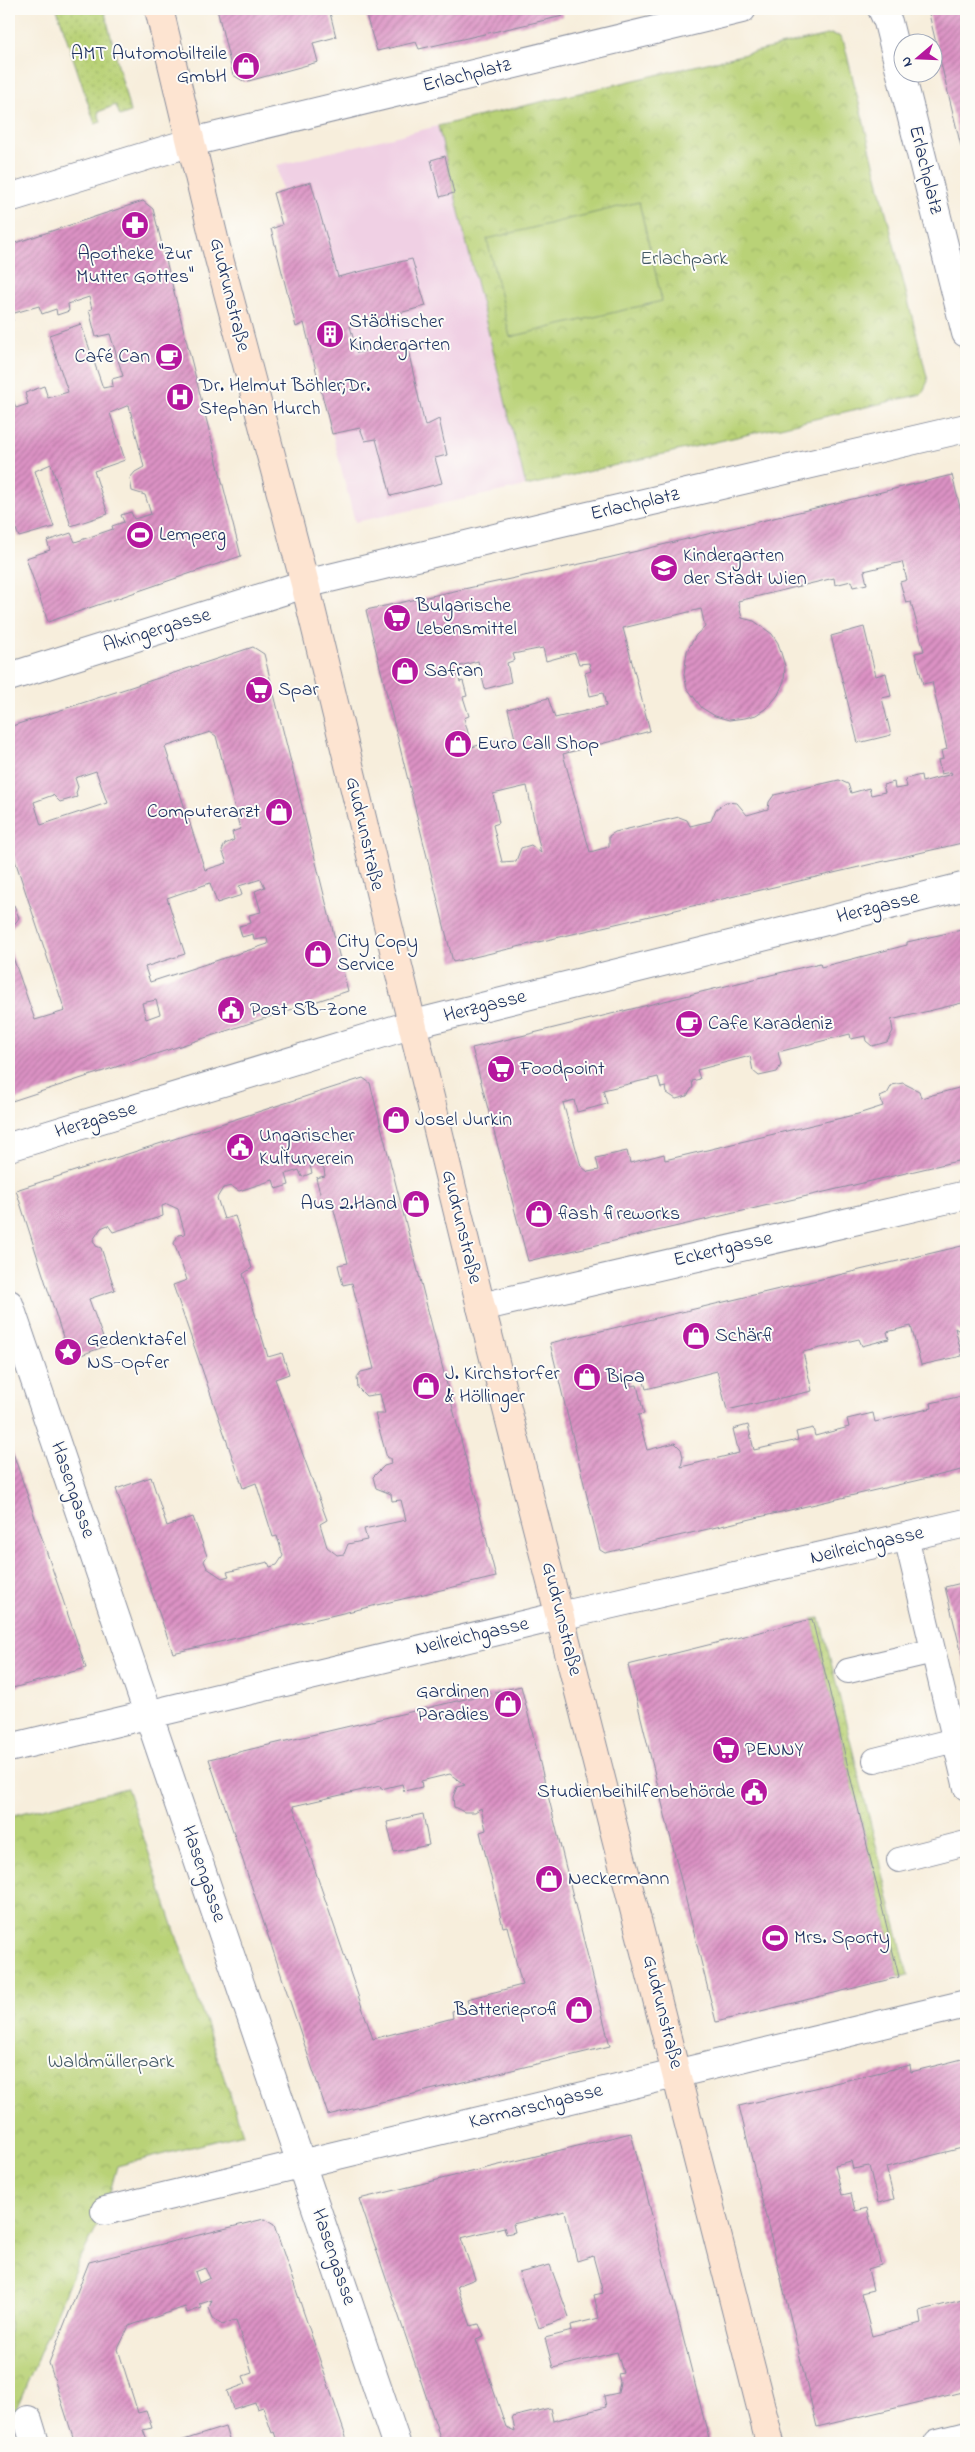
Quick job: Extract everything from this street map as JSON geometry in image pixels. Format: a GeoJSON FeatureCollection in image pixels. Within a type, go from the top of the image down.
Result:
{"type":"FeatureCollection","features":[{"type":"Feature","properties":{"kind":"main road","name":"Gudrunstraße"},"geometry":{"type":"LineString","coordinates":[[159,9],[223,274],[305,584],[410,1025],[678,2073],[770,2443]]}},
{"type":"Feature","properties":{"kind":"street","name":"Erlachplatz"},"geometry":{"type":"LineString","coordinates":[[9,198],[192,142],[742,9]]}},
{"type":"Feature","properties":{"kind":"street","name":"Erlachplatz"},"geometry":{"type":"LineString","coordinates":[[882,9],[888,22],[966,333]]}},
{"type":"Feature","properties":{"kind":"street","name":"Erlachplatz"},"geometry":{"type":"LineString","coordinates":[[305,584],[966,428]]}},
{"type":"Feature","properties":{"kind":"street","name":"Alxingergasse"},"geometry":{"type":"LineString","coordinates":[[9,678],[305,584]]}},
{"type":"Feature","properties":{"kind":"street","name":"Herzgasse"},"geometry":{"type":"LineString","coordinates":[[9,1147],[410,1025],[966,886]]}},
{"type":"Feature","properties":{"kind":"street","name":"Eckertgasse"},"geometry":{"type":"LineString","coordinates":[[481,1307],[966,1195]]}},
{"type":"Feature","properties":{"kind":"street","name":"Hasengasse"},"geometry":{"type":"LineString","coordinates":[[9,1304],[396,2443]]}},
{"type":"Feature","properties":{"kind":"street","name":"Neilreichgasse"},"geometry":{"type":"LineString","coordinates":[[9,1748],[560,1616],[966,1524]]}},
{"type":"Feature","properties":{"kind":"street","name":"Karmarschgasse"},"geometry":{"type":"LineString","coordinates":[[105,2211],[966,2004]]}},
{"type":"Feature","properties":{"kind":"street"},"geometry":{"type":"LineString","coordinates":[[938,2443],[966,2436]]}},
{"type":"Feature","properties":{"kind":"lane"},"geometry":{"type":"LineString","coordinates":[[906,1537],[966,1788]]}},
{"type":"Feature","properties":{"kind":"lane"},"geometry":{"type":"LineString","coordinates":[[848,1670],[933,1650]]}},
{"type":"Feature","properties":{"kind":"lane"},"geometry":{"type":"LineString","coordinates":[[876,1760],[955,1740]]}},
{"type":"Feature","properties":{"kind":"lane"},"geometry":{"type":"LineString","coordinates":[[899,1860],[966,1843]]}},
{"type":"Feature","properties":{"kind":"shaded area"},"geometry":{"type":"Polygon","coordinates":[[[438,126],[526,486],[355,522],[304,323],[296,327],[271,229],[282,225],[273,193],[282,189],[277,165],[438,126]]]}},
{"type":"Feature","properties":{"kind":"green space"},"geometry":{"type":"Polygon","coordinates":[[[57,9],[104,9],[130,112],[120,116],[116,105],[98,112],[101,122],[95,124],[57,9]]]}},
{"type":"Feature","properties":{"kind":"green space","name":"Erlachpark"},"geometry":{"type":"Polygon","coordinates":[[[831,34],[839,36],[844,43],[928,381],[922,394],[526,486],[438,126],[831,34]]]}},
{"type":"Feature","properties":{"kind":"green space"},"geometry":{"type":"Polygon","coordinates":[[[639,202],[662,301],[510,337],[487,239],[639,202]]]}},
{"type":"Feature","properties":{"kind":"green space"},"geometry":{"type":"Polygon","coordinates":[[[820,1618],[908,1975],[899,1977],[812,1619],[820,1618]]]}},
{"type":"Feature","properties":{"kind":"green space","name":"Waldmüllerpark"},"geometry":{"type":"Polygon","coordinates":[[[127,1788],[243,2134],[117,2166],[105,2211],[76,2267],[9,2426],[9,1816],[127,1788]]]}},
{"type":"Feature","properties":{"kind":"building"},"geometry":{"type":"Polygon","coordinates":[[[217,9],[329,9],[336,37],[313,43],[318,62],[245,82],[233,75],[217,9]]]}},
{"type":"Feature","properties":{"kind":"building"},"geometry":{"type":"Polygon","coordinates":[[[364,9],[560,9],[563,16],[419,49],[416,42],[377,51],[364,9]]]}},
{"type":"Feature","properties":{"kind":"building"},"geometry":{"type":"Polygon","coordinates":[[[949,9],[966,9],[966,167],[942,68],[942,32],[933,32],[929,14],[949,9]]]}},
{"type":"Feature","properties":{"kind":"building"},"geometry":{"type":"Polygon","coordinates":[[[445,156],[454,193],[440,197],[431,160],[445,156]]]}},
{"type":"Feature","properties":{"kind":"building","name":"Städtischer Kindergarten"},"geometry":{"type":"Polygon","coordinates":[[[311,182],[338,277],[412,259],[426,306],[350,326],[357,353],[406,341],[425,426],[439,419],[447,455],[435,458],[442,483],[391,496],[376,439],[365,441],[360,428],[332,434],[304,323],[296,327],[271,229],[282,225],[273,193],[311,182]]]}},
{"type":"Feature","properties":{"kind":"building"},"geometry":{"type":"Polygon","coordinates":[[[143,201],[153,209],[241,556],[48,622],[26,558],[50,550],[47,541],[71,533],[75,542],[113,529],[112,526],[124,522],[121,515],[131,512],[134,519],[151,514],[145,495],[132,491],[130,478],[135,472],[144,467],[129,405],[110,413],[125,460],[94,471],[108,514],[71,526],[51,464],[35,471],[54,527],[19,537],[9,511],[9,387],[16,408],[28,404],[25,393],[44,386],[48,398],[68,392],[49,335],[81,324],[103,388],[113,386],[112,379],[123,376],[110,334],[96,337],[89,310],[92,309],[89,297],[68,304],[69,311],[57,315],[56,309],[42,314],[39,306],[11,314],[13,321],[9,322],[9,245],[143,201]]]}},
{"type":"Feature","properties":{"kind":"building"},"geometry":{"type":"Polygon","coordinates":[[[952,475],[966,531],[966,842],[453,962],[366,610],[608,558],[952,475]],[[902,562],[864,571],[867,584],[853,587],[851,581],[835,585],[834,578],[738,601],[742,618],[754,621],[772,634],[778,643],[785,666],[784,681],[778,695],[768,707],[756,715],[745,718],[729,720],[715,716],[702,708],[687,688],[684,675],[687,651],[696,635],[705,627],[701,609],[623,628],[650,731],[563,754],[590,852],[609,847],[609,836],[615,832],[679,817],[687,820],[690,826],[711,821],[716,809],[726,802],[737,803],[747,815],[768,809],[769,802],[774,795],[839,780],[848,784],[851,793],[869,788],[871,795],[885,792],[883,785],[894,782],[895,789],[907,787],[905,779],[921,775],[922,782],[952,774],[951,772],[941,774],[938,760],[943,759],[941,751],[947,749],[932,682],[923,684],[915,653],[924,651],[911,602],[906,603],[900,582],[907,580],[902,562]],[[543,648],[513,654],[515,660],[507,663],[511,682],[485,689],[478,661],[460,666],[457,674],[460,682],[463,681],[467,696],[463,697],[469,716],[464,718],[472,747],[508,737],[509,745],[516,743],[508,709],[548,698],[555,718],[606,706],[603,693],[590,696],[585,673],[591,671],[589,663],[579,664],[575,653],[546,661],[543,648]],[[527,786],[493,794],[499,823],[493,825],[502,862],[516,861],[521,848],[531,845],[541,853],[527,786]]]}},
{"type":"Feature","properties":{"kind":"building"},"geometry":{"type":"Polygon","coordinates":[[[864,627],[876,676],[886,673],[891,696],[882,698],[891,735],[858,743],[831,636],[864,627]]]}},
{"type":"Feature","properties":{"kind":"building"},"geometry":{"type":"Polygon","coordinates":[[[253,647],[264,654],[348,991],[9,1102],[9,946],[35,1020],[65,1011],[9,842],[9,727],[253,647]],[[210,732],[165,747],[205,870],[227,863],[222,850],[225,844],[234,840],[232,832],[240,829],[216,736],[210,732]],[[96,771],[75,778],[78,787],[77,797],[60,802],[53,795],[34,802],[41,825],[107,803],[96,771]],[[261,879],[239,886],[242,895],[217,903],[210,883],[167,898],[185,954],[145,967],[150,982],[268,944],[267,938],[254,940],[253,934],[242,937],[239,926],[251,923],[249,915],[261,912],[255,891],[265,887],[261,879]],[[156,1000],[142,1003],[146,1019],[160,1014],[156,1000]]]}},
{"type":"Feature","properties":{"kind":"building"},"geometry":{"type":"Polygon","coordinates":[[[9,903],[14,905],[19,918],[9,928],[9,903]]]}},
{"type":"Feature","properties":{"kind":"building"},"geometry":{"type":"Polygon","coordinates":[[[966,929],[966,1002],[891,1020],[893,1031],[887,1042],[872,1046],[866,1041],[865,1036],[851,1039],[850,1034],[778,1052],[781,1065],[777,1072],[759,1076],[753,1071],[750,1056],[697,1070],[700,1079],[692,1081],[693,1087],[687,1096],[676,1099],[667,1093],[666,1087],[661,1088],[658,1077],[603,1090],[607,1104],[577,1112],[574,1100],[563,1103],[581,1166],[588,1172],[599,1170],[596,1158],[627,1151],[630,1163],[664,1154],[665,1160],[858,1114],[883,1106],[880,1097],[887,1094],[892,1085],[903,1083],[919,1091],[921,1098],[966,1086],[966,1159],[528,1261],[472,1048],[820,963],[821,967],[907,945],[907,942],[966,929]]]}},
{"type":"Feature","properties":{"kind":"building"},"geometry":{"type":"Polygon","coordinates":[[[363,1078],[370,1083],[496,1577],[173,1653],[116,1489],[151,1477],[167,1526],[193,1517],[207,1556],[204,1561],[207,1568],[222,1578],[229,1576],[227,1572],[268,1562],[270,1567],[277,1565],[283,1556],[277,1536],[273,1537],[256,1483],[243,1488],[173,1285],[187,1280],[174,1243],[178,1235],[185,1234],[178,1209],[167,1204],[162,1206],[163,1216],[113,1232],[108,1225],[101,1228],[93,1240],[96,1246],[101,1248],[115,1290],[89,1299],[106,1346],[70,1359],[16,1190],[363,1078]],[[317,1164],[310,1166],[312,1173],[302,1177],[299,1170],[286,1174],[289,1185],[276,1189],[273,1180],[239,1191],[231,1186],[223,1188],[217,1198],[224,1219],[235,1216],[252,1268],[243,1274],[268,1357],[282,1353],[289,1374],[275,1379],[327,1520],[320,1524],[327,1547],[337,1555],[344,1554],[348,1544],[367,1540],[364,1529],[406,1520],[401,1500],[392,1501],[391,1494],[376,1488],[373,1477],[384,1466],[391,1464],[390,1458],[387,1458],[375,1414],[385,1414],[380,1394],[366,1396],[358,1388],[357,1377],[361,1372],[374,1369],[352,1283],[343,1285],[338,1265],[348,1263],[331,1199],[322,1201],[316,1178],[325,1176],[324,1169],[317,1164]]]}},
{"type":"Feature","properties":{"kind":"building"},"geometry":{"type":"Polygon","coordinates":[[[966,1245],[966,1333],[964,1334],[955,1328],[962,1356],[921,1365],[911,1326],[887,1332],[889,1339],[862,1346],[859,1339],[803,1352],[812,1391],[727,1410],[717,1371],[646,1389],[641,1371],[628,1375],[631,1386],[637,1385],[644,1414],[638,1415],[647,1450],[675,1443],[681,1449],[683,1457],[681,1467],[739,1453],[733,1429],[748,1425],[754,1450],[798,1440],[796,1432],[813,1428],[815,1436],[849,1427],[847,1419],[873,1413],[875,1422],[932,1408],[931,1403],[966,1395],[966,1469],[605,1553],[600,1550],[550,1343],[966,1245]]]}},
{"type":"Feature","properties":{"kind":"building"},"geometry":{"type":"Polygon","coordinates":[[[9,1441],[86,1668],[9,1689],[9,1441]]]}},
{"type":"Feature","properties":{"kind":"building"},"geometry":{"type":"Polygon","coordinates":[[[966,1582],[966,1671],[945,1587],[966,1582]]]}},
{"type":"Feature","properties":{"kind":"building"},"geometry":{"type":"Polygon","coordinates":[[[812,1619],[899,1977],[716,2022],[628,1665],[812,1619]]]}},
{"type":"Feature","properties":{"kind":"building"},"geometry":{"type":"Polygon","coordinates":[[[521,1686],[610,2046],[328,2115],[209,1759],[521,1686]],[[450,1774],[421,1781],[422,1787],[404,1791],[402,1784],[381,1789],[380,1786],[293,1806],[373,2039],[453,2018],[452,2011],[469,2007],[467,1999],[522,1985],[507,1926],[503,1927],[480,1832],[486,1830],[481,1808],[475,1812],[464,1812],[454,1807],[453,1797],[457,1787],[465,1785],[450,1774]]]}},
{"type":"Feature","properties":{"kind":"building"},"geometry":{"type":"Polygon","coordinates":[[[423,1814],[429,1845],[394,1852],[387,1822],[423,1814]]]}},
{"type":"Feature","properties":{"kind":"building"},"geometry":{"type":"Polygon","coordinates":[[[966,2058],[966,2147],[886,2167],[894,2199],[878,2203],[869,2166],[853,2169],[851,2161],[835,2165],[842,2195],[851,2193],[855,2211],[867,2208],[881,2265],[868,2269],[873,2290],[861,2293],[872,2336],[921,2323],[919,2311],[966,2299],[966,2391],[817,2427],[739,2106],[910,2065],[911,2072],[966,2058]]]}},
{"type":"Feature","properties":{"kind":"building"},"geometry":{"type":"Polygon","coordinates":[[[631,2133],[710,2443],[442,2443],[359,2199],[631,2133]],[[565,2211],[513,2224],[515,2232],[506,2234],[504,2227],[461,2238],[475,2279],[457,2286],[471,2326],[479,2324],[484,2336],[476,2339],[506,2427],[515,2431],[512,2417],[550,2408],[553,2421],[606,2407],[604,2396],[618,2393],[620,2382],[618,2374],[623,2373],[617,2352],[553,2368],[545,2338],[572,2331],[571,2325],[599,2318],[594,2295],[603,2293],[593,2256],[577,2261],[565,2211]]]}},
{"type":"Feature","properties":{"kind":"building"},"geometry":{"type":"Polygon","coordinates":[[[264,2219],[274,2225],[348,2443],[278,2443],[274,2432],[272,2433],[263,2407],[257,2409],[255,2402],[233,2409],[227,2391],[246,2384],[243,2376],[252,2373],[236,2320],[222,2324],[213,2318],[209,2308],[212,2300],[200,2304],[202,2308],[187,2313],[185,2307],[129,2326],[118,2349],[138,2413],[146,2411],[152,2428],[143,2430],[148,2443],[75,2443],[49,2363],[89,2262],[264,2219]],[[205,2268],[195,2272],[199,2283],[210,2278],[205,2268]]]}},
{"type":"Feature","properties":{"kind":"building"},"geometry":{"type":"Polygon","coordinates":[[[550,2265],[569,2317],[539,2328],[519,2273],[550,2265]]]}},
{"type":"Feature","properties":{"kind":"building"},"geometry":{"type":"Polygon","coordinates":[[[225,2427],[230,2443],[174,2443],[225,2427]]]}},
{"type":"Feature","properties":{"kind":"place","name":"AMT Automobilteile GmbH"},"geometry":{"type":"Point","coordinates":[246,66]}},
{"type":"Feature","properties":{"kind":"place","name":"Apotheke \"Zur Mutter Gottes\""},"geometry":{"type":"Point","coordinates":[135,225]}},
{"type":"Feature","properties":{"kind":"place","name":"Städtischer Kindergarten"},"geometry":{"type":"Point","coordinates":[330,334]}},
{"type":"Feature","properties":{"kind":"place","name":"Café Can"},"geometry":{"type":"Point","coordinates":[169,357]}},
{"type":"Feature","properties":{"kind":"place","name":"Dr. Helmut Böhler;Dr. Stephan Hurch"},"geometry":{"type":"Point","coordinates":[180,397]}},
{"type":"Feature","properties":{"kind":"place","name":"Lemperg"},"geometry":{"type":"Point","coordinates":[140,535]}},
{"type":"Feature","properties":{"kind":"place","name":"Kindergarten der Stadt Wien"},"geometry":{"type":"Point","coordinates":[664,568]}},
{"type":"Feature","properties":{"kind":"place","name":"Bulgarische Lebensmittel"},"geometry":{"type":"Point","coordinates":[397,618]}},
{"type":"Feature","properties":{"kind":"place","name":"Safran"},"geometry":{"type":"Point","coordinates":[405,671]}},
{"type":"Feature","properties":{"kind":"place","name":"Spar"},"geometry":{"type":"Point","coordinates":[259,690]}},
{"type":"Feature","properties":{"kind":"place","name":"Euro Call Shop"},"geometry":{"type":"Point","coordinates":[458,744]}},
{"type":"Feature","properties":{"kind":"place","name":"Computerarzt"},"geometry":{"type":"Point","coordinates":[279,812]}},
{"type":"Feature","properties":{"kind":"place","name":"City Copy Service"},"geometry":{"type":"Point","coordinates":[318,954]}},
{"type":"Feature","properties":{"kind":"place","name":"Post SB-Zone"},"geometry":{"type":"Point","coordinates":[231,1010]}},
{"type":"Feature","properties":{"kind":"place","name":"Cafe Karadeniz"},"geometry":{"type":"Point","coordinates":[689,1024]}},
{"type":"Feature","properties":{"kind":"place","name":"Foodpoint"},"geometry":{"type":"Point","coordinates":[501,1069]}},
{"type":"Feature","properties":{"kind":"place","name":"Josel Jurkin"},"geometry":{"type":"Point","coordinates":[396,1120]}},
{"type":"Feature","properties":{"kind":"place","name":"Ungarischer Kulturverein"},"geometry":{"type":"Point","coordinates":[240,1147]}},
{"type":"Feature","properties":{"kind":"place","name":"Aus 2.Hand"},"geometry":{"type":"Point","coordinates":[416,1204]}},
{"type":"Feature","properties":{"kind":"place","name":"flash fireworks"},"geometry":{"type":"Point","coordinates":[539,1214]}},
{"type":"Feature","properties":{"kind":"place","name":"Schärfl"},"geometry":{"type":"Point","coordinates":[696,1336]}},
{"type":"Feature","properties":{"kind":"place","name":"Gedenktafel NS-Opfer"},"geometry":{"type":"Point","coordinates":[68,1352]}},
{"type":"Feature","properties":{"kind":"place","name":"Bipa"},"geometry":{"type":"Point","coordinates":[587,1377]}},
{"type":"Feature","properties":{"kind":"place","name":"J. Kirchstorfer & Höllinger"},"geometry":{"type":"Point","coordinates":[426,1386]}},
{"type":"Feature","properties":{"kind":"place","name":"Gardinen Paradies"},"geometry":{"type":"Point","coordinates":[508,1704]}},
{"type":"Feature","properties":{"kind":"place","name":"PENNY"},"geometry":{"type":"Point","coordinates":[726,1750]}},
{"type":"Feature","properties":{"kind":"place","name":"Studienbeihilfenbehörde"},"geometry":{"type":"Point","coordinates":[754,1792]}},
{"type":"Feature","properties":{"kind":"place","name":"Neckermann"},"geometry":{"type":"Point","coordinates":[549,1879]}},
{"type":"Feature","properties":{"kind":"place","name":"Mrs. Sporty"},"geometry":{"type":"Point","coordinates":[775,1938]}},
{"type":"Feature","properties":{"kind":"place","name":"Batterieprofi"},"geometry":{"type":"Point","coordinates":[579,2010]}}]}
